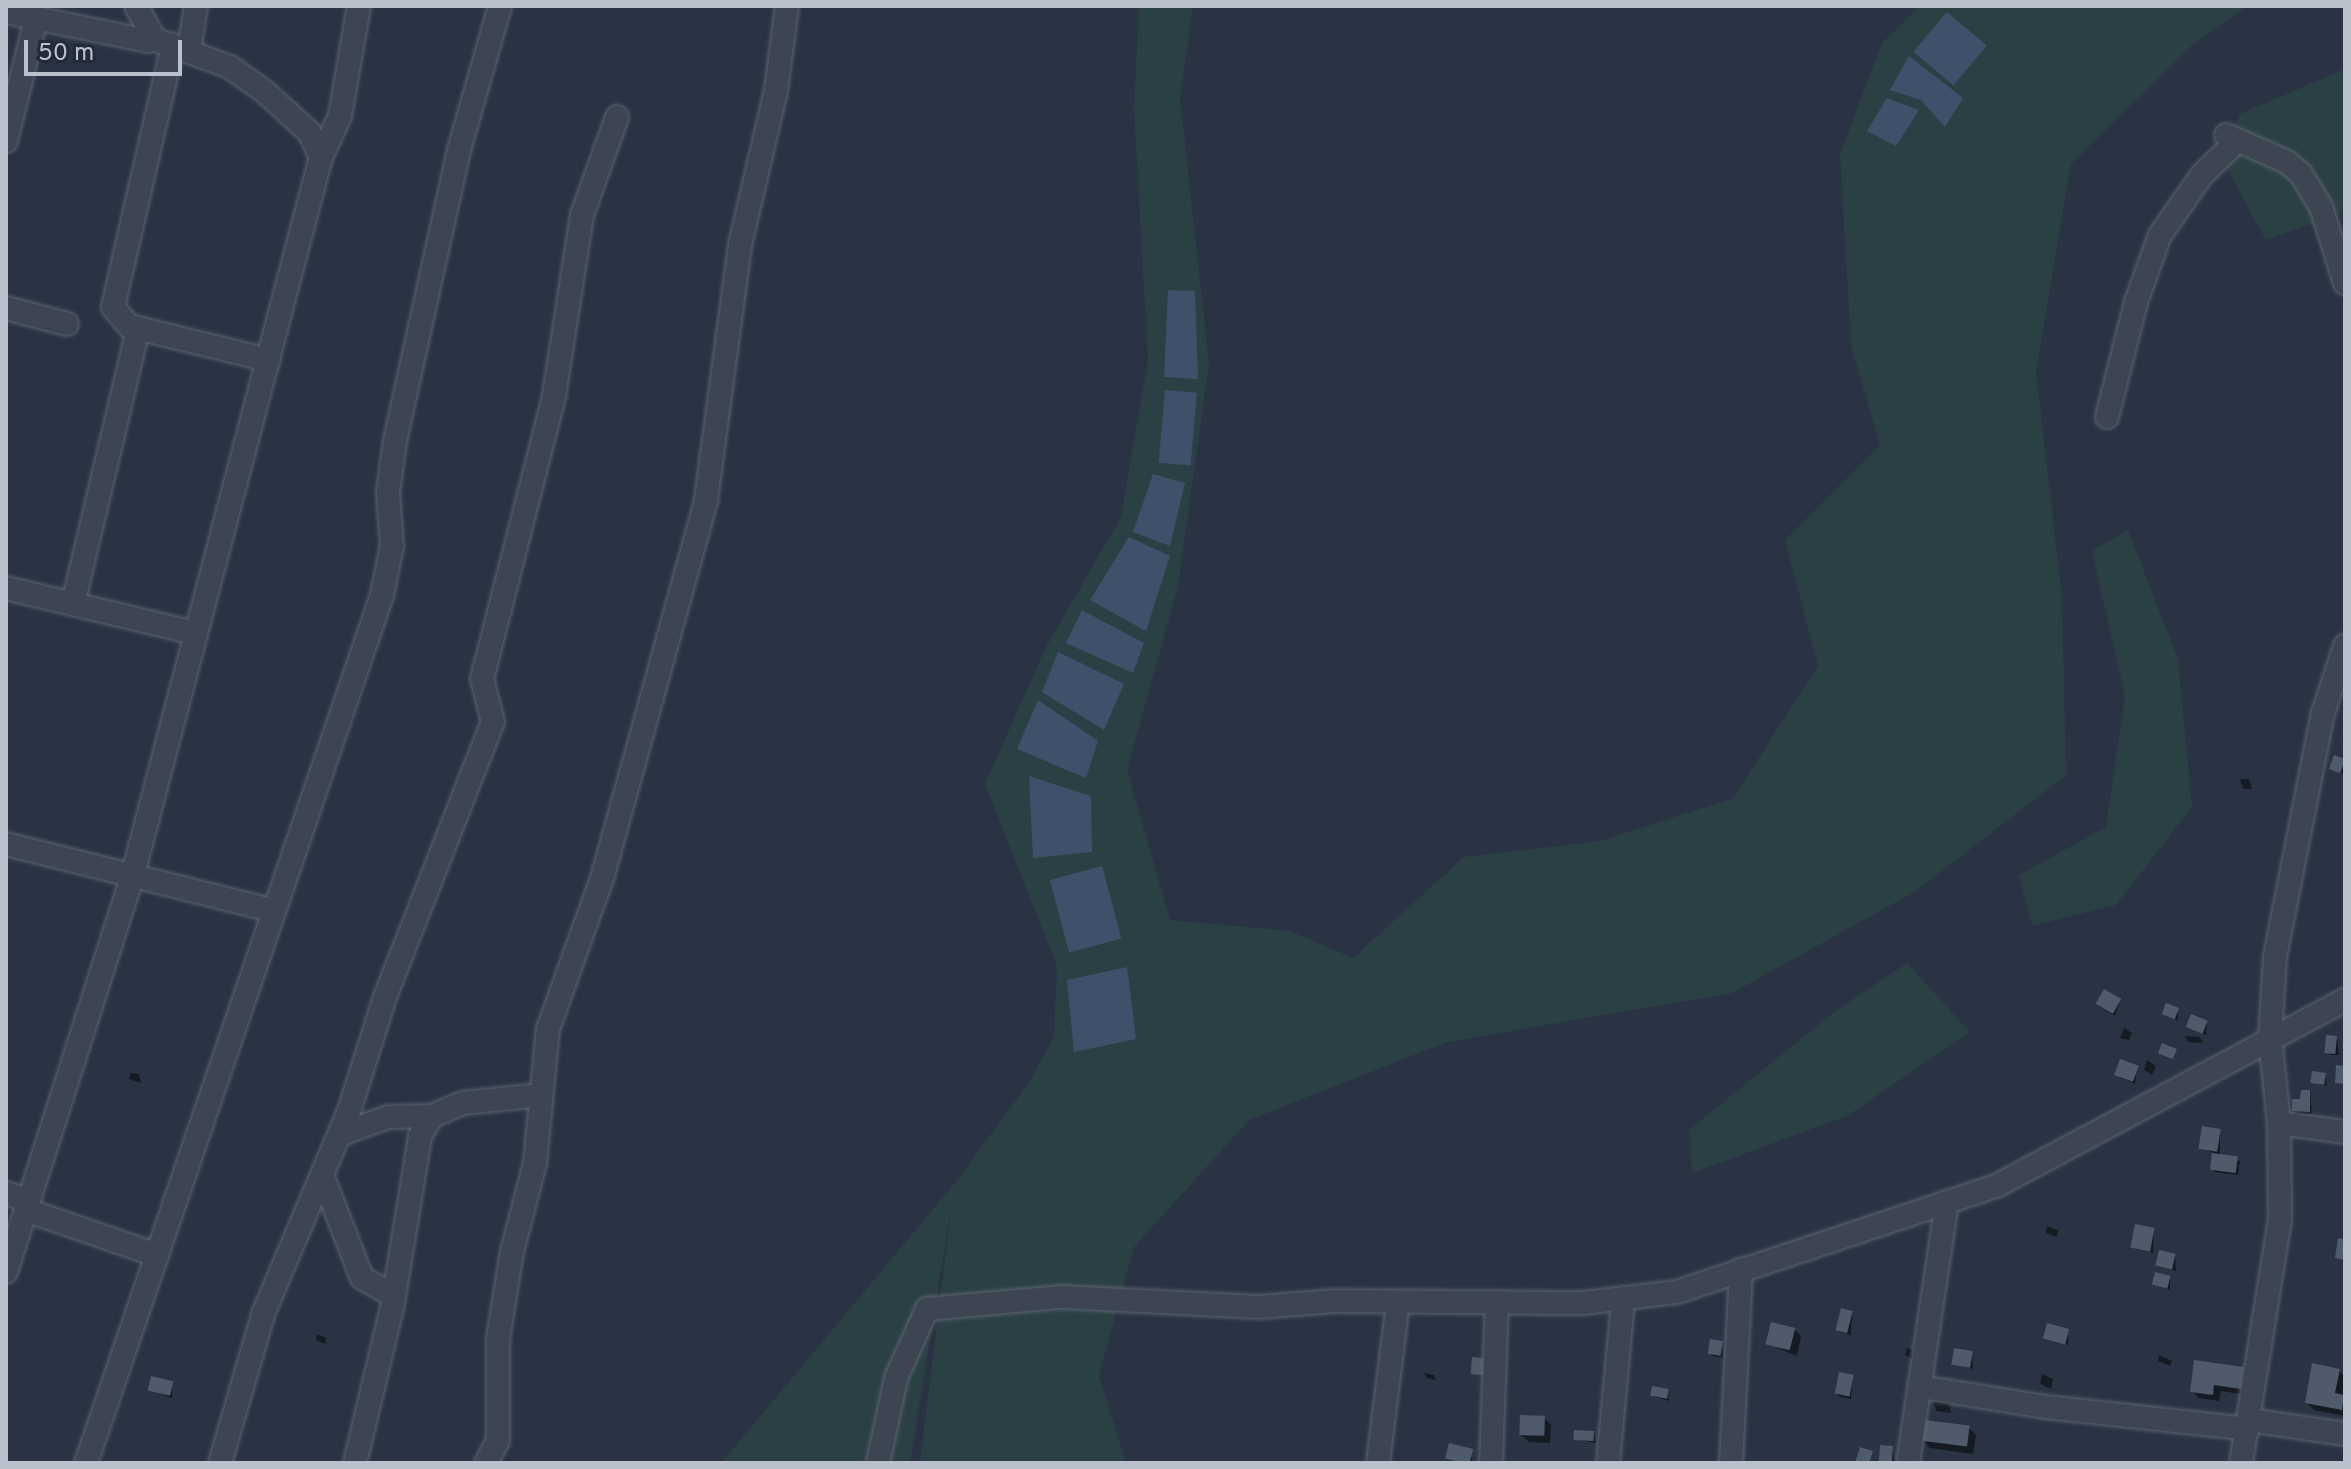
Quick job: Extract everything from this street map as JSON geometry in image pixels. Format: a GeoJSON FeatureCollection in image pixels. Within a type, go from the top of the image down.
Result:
{"type":"FeatureCollection","features":[{"type":"Feature","properties":{"kind":"street"},"geometry":{"type":"LineString","coordinates":[[136,6],[151,38],[230,67],[265,92],[310,133],[321,157]]}},
{"type":"Feature","properties":{"kind":"street"},"geometry":{"type":"LineString","coordinates":[[196,6],[181,48],[112,296],[116,316],[138,328],[269,360]]}},
{"type":"Feature","properties":{"kind":"street"},"geometry":{"type":"LineString","coordinates":[[6,1272],[133,874],[321,157],[340,116],[359,6]]}},
{"type":"Feature","properties":{"kind":"street"},"geometry":{"type":"LineString","coordinates":[[86,1463],[382,595],[392,546],[388,493],[395,441],[459,150],[500,6]]}},
{"type":"Feature","properties":{"kind":"street"},"geometry":{"type":"LineString","coordinates":[[486,1463],[498,1440],[498,1339],[512,1252],[535,1163],[548,1029],[603,875],[706,500],[740,245],[776,90],[787,6]]}},
{"type":"Feature","properties":{"kind":"street"},"geometry":{"type":"LineString","coordinates":[[6,12],[145,42],[151,38]]}},
{"type":"Feature","properties":{"kind":"street"},"geometry":{"type":"LineString","coordinates":[[6,141],[36,19]]}},
{"type":"Feature","properties":{"kind":"street"},"geometry":{"type":"LineString","coordinates":[[220,1463],[264,1312],[339,1135],[385,997],[493,722],[482,679],[554,396],[582,215],[617,117]]}},
{"type":"Feature","properties":{"kind":"street"},"geometry":{"type":"LineString","coordinates":[[2107,417],[2136,302],[2160,235],[2230,137],[2287,162],[2301,174],[2321,207],[2345,283]]}},
{"type":"Feature","properties":{"kind":"street"},"geometry":{"type":"LineString","coordinates":[[6,308],[67,324]]}},
{"type":"Feature","properties":{"kind":"street"},"geometry":{"type":"LineString","coordinates":[[73,604],[138,328]]}},
{"type":"Feature","properties":{"kind":"street"},"geometry":{"type":"LineString","coordinates":[[6,588],[195,633]]}},
{"type":"Feature","properties":{"kind":"street"},"geometry":{"type":"LineString","coordinates":[[2241,1463],[2280,1220],[2279,1123],[2270,1038],[2275,957],[2323,713],[2345,646]]}},
{"type":"Feature","properties":{"kind":"street"},"geometry":{"type":"LineString","coordinates":[[6,844],[274,911]]}},
{"type":"Feature","properties":{"kind":"street"},"geometry":{"type":"LineString","coordinates":[[878,1463],[896,1378],[927,1309],[1062,1297],[1259,1307],[1623,1300],[1677,1292],[1998,1185],[2078,1146],[2270,1038],[2345,1000]]}},
{"type":"Feature","properties":{"kind":"street"},"geometry":{"type":"LineString","coordinates":[[339,1135],[388,1117],[432,1116],[463,1103],[541,1095]]}},
{"type":"Feature","properties":{"kind":"street"},"geometry":{"type":"LineString","coordinates":[[355,1463],[393,1295],[420,1136],[432,1116]]}},
{"type":"Feature","properties":{"kind":"street"},"geometry":{"type":"LineString","coordinates":[[2279,1123],[2345,1132]]}},
{"type":"Feature","properties":{"kind":"street"},"geometry":{"type":"LineString","coordinates":[[322,1175],[362,1278],[393,1295]]}},
{"type":"Feature","properties":{"kind":"street"},"geometry":{"type":"LineString","coordinates":[[6,1193],[27,1206],[157,1255]]}},
{"type":"Feature","properties":{"kind":"street"},"geometry":{"type":"LineString","coordinates":[[1908,1463],[1947,1202]]}},
{"type":"Feature","properties":{"kind":"street"},"geometry":{"type":"LineString","coordinates":[[1731,1463],[1741,1269]]}},
{"type":"Feature","properties":{"kind":"street"},"geometry":{"type":"LineString","coordinates":[[1608,1463],[1623,1300]]}},
{"type":"Feature","properties":{"kind":"street"},"geometry":{"type":"LineString","coordinates":[[1378,1463],[1398,1302]]}},
{"type":"Feature","properties":{"kind":"street"},"geometry":{"type":"LineString","coordinates":[[1491,1463],[1497,1302]]}},
{"type":"Feature","properties":{"kind":"street"},"geometry":{"type":"LineString","coordinates":[[1921,1387],[2345,1434]]}},
{"type":"Feature","properties":{"kind":"green space"},"geometry":{"type":"Polygon","coordinates":[[[1139,6],[1193,6],[1180,98],[1209,363],[1178,586],[1127,770],[1170,920],[1290,931],[1353,958],[1464,857],[1601,841],[1733,798],[1818,666],[1785,540],[1880,445],[1851,345],[1840,154],[1882,43],[1920,6],[2247,6],[2191,46],[2071,164],[2036,372],[2062,597],[2066,775],[1916,891],[1732,993],[1447,1042],[1249,1120],[1134,1247],[1099,1376],[1126,1463],[920,1463],[952,1202],[910,1463],[721,1463],[955,1183],[1027,1085],[1054,1038],[1057,966],[985,784],[1045,649],[1121,517],[1148,360],[1134,107],[1139,6]]]}},
{"type":"Feature","properties":{"kind":"green space"},"geometry":{"type":"Polygon","coordinates":[[[2345,69],[2345,212],[2266,240],[2223,162],[2240,114],[2345,69]]]}},
{"type":"Feature","properties":{"kind":"green space"},"geometry":{"type":"Polygon","coordinates":[[[2128,530],[2178,659],[2192,807],[2116,905],[2032,926],[2019,875],[2106,827],[2125,696],[2092,551],[2128,530]]]}},
{"type":"Feature","properties":{"kind":"green space"},"geometry":{"type":"Polygon","coordinates":[[[1907,963],[1970,1032],[1847,1116],[1692,1173],[1689,1130],[1834,1012],[1907,963]]]}},
{"type":"Feature","properties":{"kind":"water"},"geometry":{"type":"Polygon","coordinates":[[[1947,12],[1987,45],[1953,85],[1914,52],[1947,12]]]}},
{"type":"Feature","properties":{"kind":"water"},"geometry":{"type":"Polygon","coordinates":[[[1909,56],[1963,98],[1945,127],[1921,100],[1890,90],[1909,56]]]}},
{"type":"Feature","properties":{"kind":"water"},"geometry":{"type":"Polygon","coordinates":[[[1887,98],[1919,110],[1896,146],[1867,131],[1887,98]]]}},
{"type":"Feature","properties":{"kind":"water"},"geometry":{"type":"Polygon","coordinates":[[[1168,290],[1195,291],[1198,379],[1164,377],[1168,290]]]}},
{"type":"Feature","properties":{"kind":"water"},"geometry":{"type":"Polygon","coordinates":[[[1165,390],[1197,393],[1191,466],[1159,463],[1165,390]]]}},
{"type":"Feature","properties":{"kind":"water"},"geometry":{"type":"Polygon","coordinates":[[[1153,474],[1185,483],[1170,546],[1133,532],[1153,474]]]}},
{"type":"Feature","properties":{"kind":"water"},"geometry":{"type":"Polygon","coordinates":[[[1129,537],[1170,556],[1146,631],[1090,600],[1129,537]]]}},
{"type":"Feature","properties":{"kind":"water"},"geometry":{"type":"Polygon","coordinates":[[[1082,610],[1144,643],[1133,673],[1066,643],[1082,610]]]}},
{"type":"Feature","properties":{"kind":"water"},"geometry":{"type":"Polygon","coordinates":[[[1058,652],[1124,684],[1104,730],[1042,692],[1058,652]]]}},
{"type":"Feature","properties":{"kind":"water"},"geometry":{"type":"Polygon","coordinates":[[[1038,700],[1098,741],[1086,778],[1017,749],[1038,700]]]}},
{"type":"Feature","properties":{"kind":"water"},"geometry":{"type":"Polygon","coordinates":[[[1029,776],[1091,796],[1092,852],[1033,858],[1029,776]]]}},
{"type":"Feature","properties":{"kind":"water"},"geometry":{"type":"Polygon","coordinates":[[[1102,866],[1121,938],[1069,952],[1050,880],[1102,866]]]}},
{"type":"Feature","properties":{"kind":"water"},"geometry":{"type":"Polygon","coordinates":[[[1127,967],[1136,1039],[1074,1052],[1067,980],[1127,967]]]}},
{"type":"Feature","properties":{"kind":"building"},"geometry":{"type":"Polygon","coordinates":[[[2334,755],[2345,759],[2340,773],[2329,769],[2334,755]]]}},
{"type":"Feature","properties":{"kind":"building"},"geometry":{"type":"Polygon","coordinates":[[[2104,989],[2121,999],[2113,1014],[2096,1004],[2104,989]]]}},
{"type":"Feature","properties":{"kind":"building"},"geometry":{"type":"Polygon","coordinates":[[[2166,1003],[2179,1008],[2175,1019],[2162,1014],[2166,1003]]]}},
{"type":"Feature","properties":{"kind":"building"},"geometry":{"type":"Polygon","coordinates":[[[2191,1014],[2208,1021],[2202,1034],[2186,1027],[2191,1014]]]}},
{"type":"Feature","properties":{"kind":"building"},"geometry":{"type":"Polygon","coordinates":[[[2326,1035],[2337,1036],[2335,1054],[2324,1053],[2326,1035]]]}},
{"type":"Feature","properties":{"kind":"building"},"geometry":{"type":"Polygon","coordinates":[[[2162,1043],[2177,1049],[2173,1059],[2158,1053],[2162,1043]]]}},
{"type":"Feature","properties":{"kind":"building"},"geometry":{"type":"Polygon","coordinates":[[[2120,1059],[2139,1066],[2133,1082],[2114,1075],[2120,1059]]]}},
{"type":"Feature","properties":{"kind":"building"},"geometry":{"type":"Polygon","coordinates":[[[2336,1065],[2345,1066],[2345,1084],[2335,1083],[2336,1065]]]}},
{"type":"Feature","properties":{"kind":"building"},"geometry":{"type":"Polygon","coordinates":[[[2312,1071],[2326,1073],[2324,1085],[2310,1083],[2312,1071]]]}},
{"type":"Feature","properties":{"kind":"building"},"geometry":{"type":"Polygon","coordinates":[[[2301,1090],[2310,1090],[2310,1112],[2292,1111],[2292,1099],[2300,1099],[2301,1090]]]}},
{"type":"Feature","properties":{"kind":"building"},"geometry":{"type":"Polygon","coordinates":[[[2202,1126],[2221,1129],[2217,1152],[2198,1149],[2202,1126]]]}},
{"type":"Feature","properties":{"kind":"building"},"geometry":{"type":"Polygon","coordinates":[[[2212,1153],[2238,1156],[2236,1173],[2210,1170],[2212,1153]]]}},
{"type":"Feature","properties":{"kind":"building"},"geometry":{"type":"Polygon","coordinates":[[[2135,1224],[2155,1228],[2150,1251],[2130,1248],[2135,1224]]]}},
{"type":"Feature","properties":{"kind":"building"},"geometry":{"type":"Polygon","coordinates":[[[2338,1238],[2345,1239],[2345,1260],[2335,1258],[2338,1238]]]}},
{"type":"Feature","properties":{"kind":"building"},"geometry":{"type":"Polygon","coordinates":[[[2159,1250],[2176,1254],[2172,1269],[2155,1266],[2159,1250]]]}},
{"type":"Feature","properties":{"kind":"building"},"geometry":{"type":"Polygon","coordinates":[[[2155,1272],[2171,1276],[2167,1288],[2152,1285],[2155,1272]]]}},
{"type":"Feature","properties":{"kind":"building"},"geometry":{"type":"Polygon","coordinates":[[[1841,1308],[1853,1311],[1847,1333],[1835,1330],[1841,1308]]]}},
{"type":"Feature","properties":{"kind":"building"},"geometry":{"type":"Polygon","coordinates":[[[1771,1322],[1795,1328],[1790,1350],[1765,1344],[1771,1322]]]}},
{"type":"Feature","properties":{"kind":"building"},"geometry":{"type":"Polygon","coordinates":[[[2047,1323],[2069,1329],[2065,1344],[2043,1338],[2047,1323]]]}},
{"type":"Feature","properties":{"kind":"building"},"geometry":{"type":"Polygon","coordinates":[[[1710,1339],[1723,1341],[1720,1356],[1708,1354],[1710,1339]]]}},
{"type":"Feature","properties":{"kind":"building"},"geometry":{"type":"Polygon","coordinates":[[[1954,1348],[1973,1351],[1970,1368],[1951,1365],[1954,1348]]]}},
{"type":"Feature","properties":{"kind":"building"},"geometry":{"type":"Polygon","coordinates":[[[1472,1357],[1494,1359],[1492,1376],[1471,1374],[1472,1357]]]}},
{"type":"Feature","properties":{"kind":"building"},"geometry":{"type":"Polygon","coordinates":[[[2194,1360],[2244,1367],[2241,1389],[2214,1385],[2213,1395],[2190,1392],[2194,1360]]]}},
{"type":"Feature","properties":{"kind":"building"},"geometry":{"type":"Polygon","coordinates":[[[2312,1363],[2340,1369],[2335,1393],[2344,1395],[2342,1410],[2305,1403],[2312,1363]]]}},
{"type":"Feature","properties":{"kind":"building"},"geometry":{"type":"Polygon","coordinates":[[[1839,1372],[1854,1375],[1850,1396],[1835,1394],[1839,1372]]]}},
{"type":"Feature","properties":{"kind":"building"},"geometry":{"type":"Polygon","coordinates":[[[151,1376],[173,1381],[170,1396],[148,1391],[151,1376]]]}},
{"type":"Feature","properties":{"kind":"building"},"geometry":{"type":"Polygon","coordinates":[[[1652,1386],[1669,1389],[1667,1399],[1650,1396],[1652,1386]]]}},
{"type":"Feature","properties":{"kind":"building"},"geometry":{"type":"Polygon","coordinates":[[[1520,1415],[1545,1416],[1544,1436],[1519,1435],[1520,1415]]]}},
{"type":"Feature","properties":{"kind":"building"},"geometry":{"type":"Polygon","coordinates":[[[1924,1420],[1970,1426],[1967,1446],[1921,1441],[1924,1420]]]}},
{"type":"Feature","properties":{"kind":"building"},"geometry":{"type":"Polygon","coordinates":[[[1574,1430],[1594,1431],[1593,1441],[1573,1440],[1574,1430]]]}},
{"type":"Feature","properties":{"kind":"building"},"geometry":{"type":"Polygon","coordinates":[[[1449,1443],[1473,1449],[1470,1463],[1445,1459],[1449,1443]]]}},
{"type":"Feature","properties":{"kind":"building"},"geometry":{"type":"Polygon","coordinates":[[[1880,1445],[1893,1446],[1892,1463],[1879,1463],[1880,1445]]]}},
{"type":"Feature","properties":{"kind":"building"},"geometry":{"type":"Polygon","coordinates":[[[1860,1447],[1873,1451],[1869,1463],[1855,1463],[1860,1447]]]}}]}
